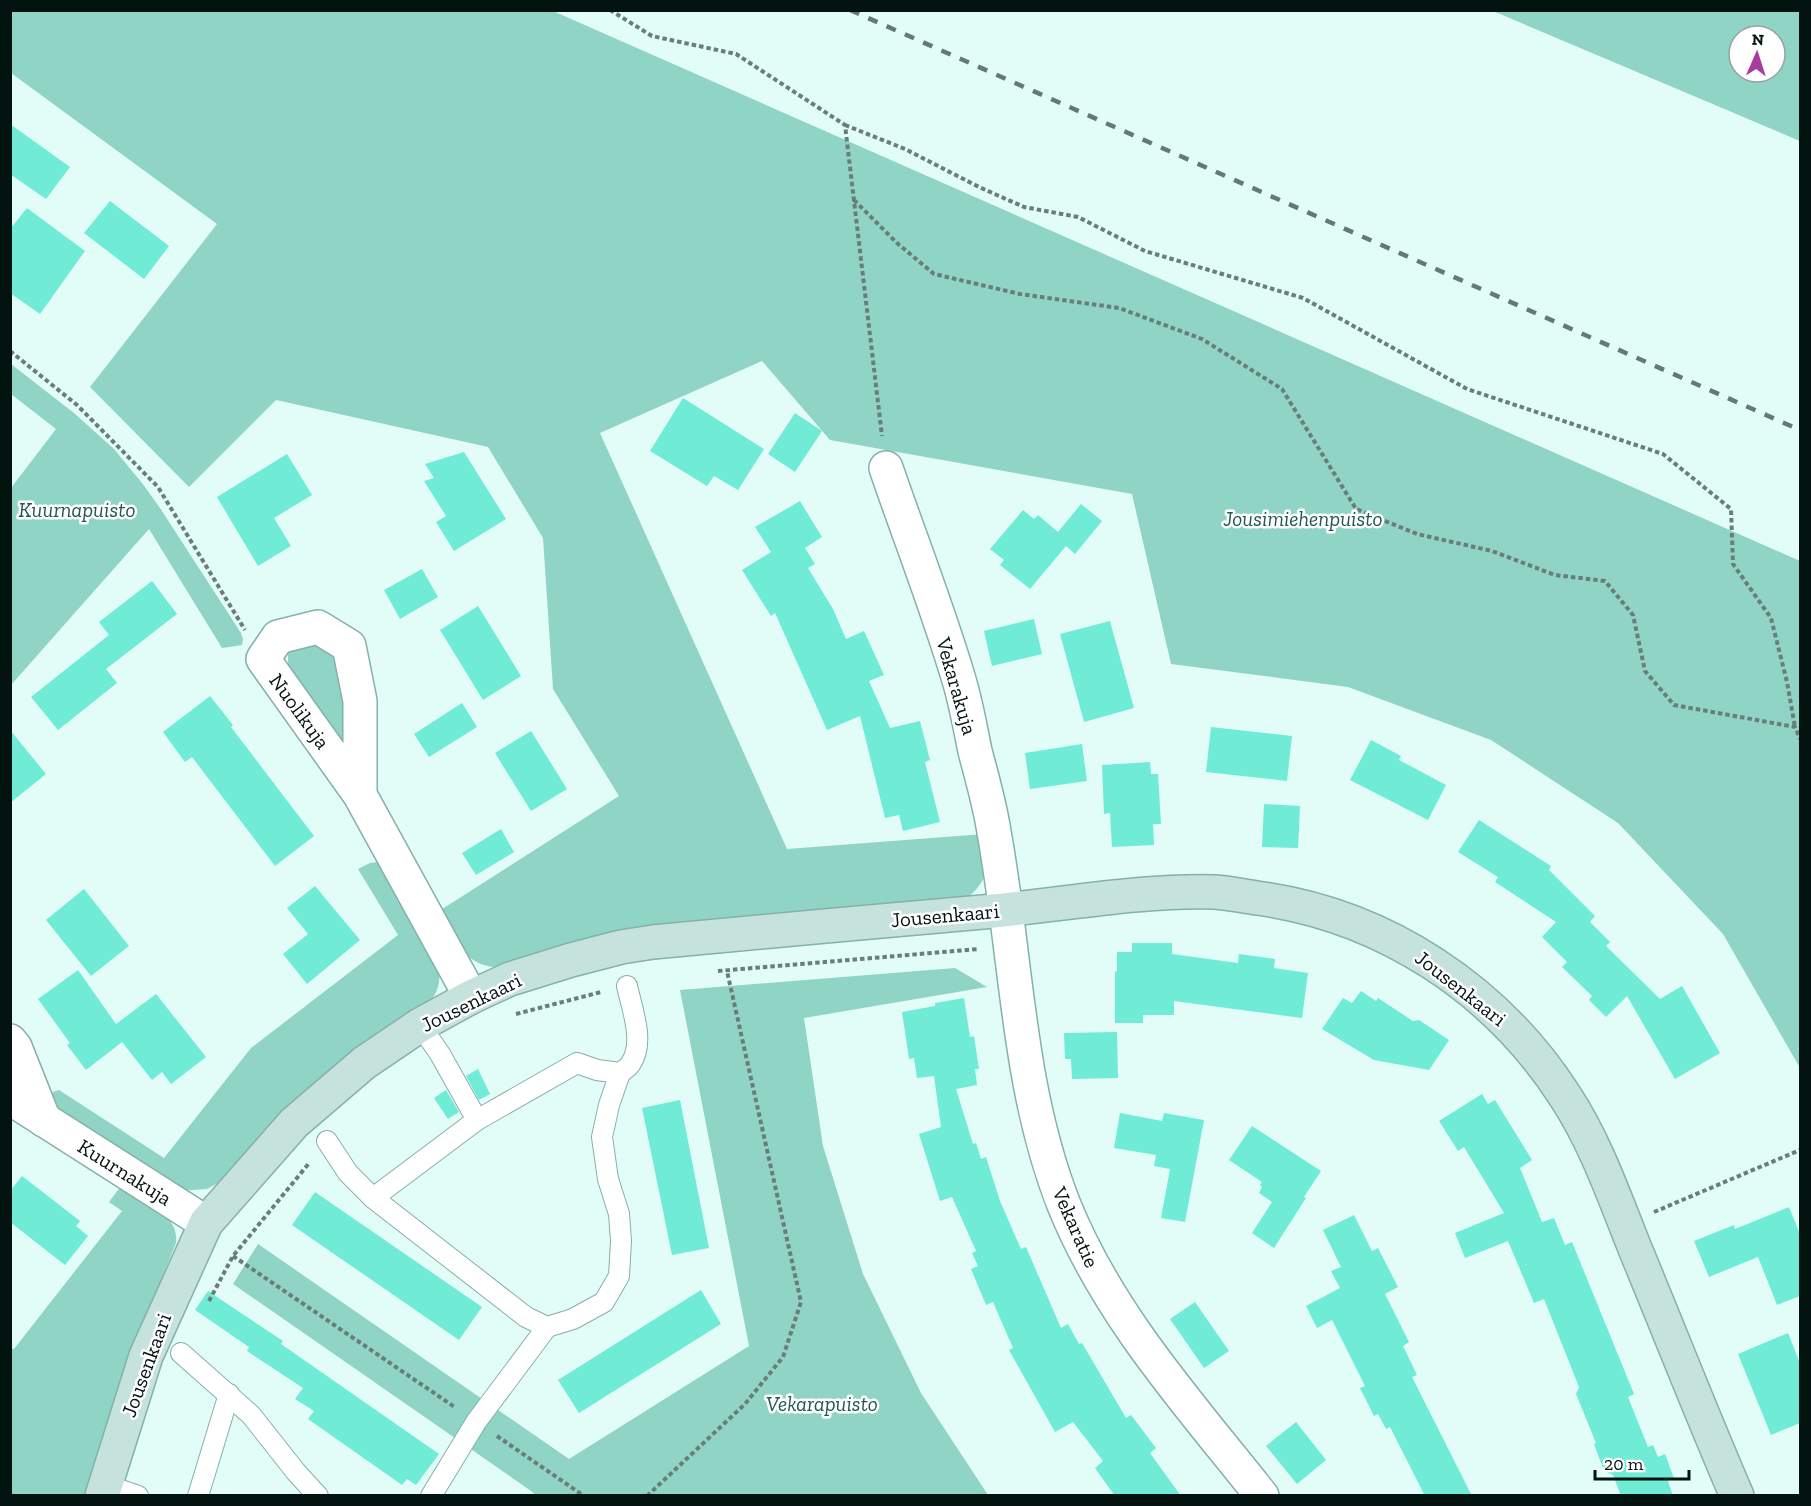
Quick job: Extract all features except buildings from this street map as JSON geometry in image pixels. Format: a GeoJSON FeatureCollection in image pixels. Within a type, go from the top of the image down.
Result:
{"type":"FeatureCollection","features":[{"type":"Feature","properties":{"kind":"street","name":"Vekarakuja"},"geometry":{"type":"LineString","coordinates":[[886,468],[959,680],[994,831],[1006,910]]}},
{"type":"Feature","properties":{"kind":"street","name":"Nuolikuja"},"geometry":{"type":"LineString","coordinates":[[360,795],[360,701],[349,646],[318,627],[279,637],[262,659],[360,795],[471,997]]}},
{"type":"Feature","properties":{"kind":"street","name":"Jousenkaari"},"geometry":{"type":"LineString","coordinates":[[104,1490],[146,1356],[206,1223],[294,1123],[364,1063],[420,1025],[471,997],[510,979],[571,960],[632,945],[1006,910],[1147,894],[1216,892],[1290,902],[1359,924],[1405,946],[1444,970],[1480,997],[1512,1028],[1538,1058],[1566,1097],[1591,1142],[1737,1496]]}},
{"type":"Feature","properties":{"kind":"street","name":"Vekaratie"},"geometry":{"type":"LineString","coordinates":[[1006,910],[1024,1060],[1033,1107],[1052,1173],[1079,1240],[1124,1319],[1151,1357],[1262,1496]]}},
{"type":"Feature","properties":{"kind":"street"},"geometry":{"type":"LineString","coordinates":[[10,1041],[44,1120]]}},
{"type":"Feature","properties":{"kind":"street","name":"Kuurnakuja"},"geometry":{"type":"LineString","coordinates":[[10,1098],[206,1223]]}},
{"type":"Feature","properties":{"kind":"lane"},"geometry":{"type":"LineString","coordinates":[[431,1496],[476,1422],[547,1327],[573,1319],[604,1302],[619,1276],[621,1241],[619,1214],[608,1179],[602,1137],[609,1105],[620,1073],[631,1065],[637,1047],[635,1023],[627,986]]}},
{"type":"Feature","properties":{"kind":"lane"},"geometry":{"type":"LineString","coordinates":[[420,1025],[440,1054],[477,1120]]}},
{"type":"Feature","properties":{"kind":"lane"},"geometry":{"type":"LineString","coordinates":[[373,1198],[477,1120],[577,1063],[597,1070],[620,1073]]}},
{"type":"Feature","properties":{"kind":"lane"},"geometry":{"type":"LineString","coordinates":[[327,1141],[348,1173],[373,1198],[526,1317],[547,1327]]}},
{"type":"Feature","properties":{"kind":"lane"},"geometry":{"type":"LineString","coordinates":[[181,1353],[251,1415],[318,1496]]}},
{"type":"Feature","properties":{"kind":"lane"},"geometry":{"type":"LineString","coordinates":[[198,1496],[229,1394]]}},
{"type":"Feature","properties":{"kind":"lane"},"geometry":{"type":"LineString","coordinates":[[104,1490],[138,1496]]}},
{"type":"Feature","properties":{"kind":"path"},"geometry":{"type":"LineString","coordinates":[[610,10],[652,36],[736,54],[845,125],[905,149],[1024,207],[1078,217],[1145,251],[1304,298],[1467,389],[1663,454],[1731,509],[1733,564],[1771,618],[1787,682],[1795,727],[1800,739]]}},
{"type":"Feature","properties":{"kind":"path"},"geometry":{"type":"LineString","coordinates":[[845,125],[886,468]]}},
{"type":"Feature","properties":{"kind":"path"},"geometry":{"type":"LineString","coordinates":[[854,200],[897,243],[934,274],[1020,294],[1119,308],[1202,339],[1282,389],[1356,509],[1417,534],[1492,551],[1555,574],[1605,581],[1632,615],[1646,671],[1674,705],[1795,727]]}},
{"type":"Feature","properties":{"kind":"path"},"geometry":{"type":"LineString","coordinates":[[10,351],[77,405],[158,487],[262,659]]}},
{"type":"Feature","properties":{"kind":"path"},"geometry":{"type":"LineString","coordinates":[[717,972],[1010,946]]}},
{"type":"Feature","properties":{"kind":"path"},"geometry":{"type":"LineString","coordinates":[[647,1496],[745,1404],[777,1365],[783,1357],[801,1302],[727,971]]}},
{"type":"Feature","properties":{"kind":"path"},"geometry":{"type":"LineString","coordinates":[[207,1305],[234,1256],[327,1141]]}},
{"type":"Feature","properties":{"kind":"path"},"geometry":{"type":"LineString","coordinates":[[1625,1224],[1800,1150]]}},
{"type":"Feature","properties":{"kind":"path"},"geometry":{"type":"LineString","coordinates":[[234,1256],[584,1496]]}},
{"type":"Feature","properties":{"kind":"green space","name":"Jousimiehenpuisto"},"geometry":{"type":"Polygon","coordinates":[[[11,11],[553,11],[1800,561],[1800,1068],[1723,934],[1618,823],[1491,740],[1348,687],[1171,664],[1132,494],[830,440],[762,361],[600,433],[787,849],[984,834],[986,869],[984,877],[975,891],[967,898],[497,967],[476,962],[460,949],[436,913],[619,796],[553,689],[543,538],[488,447],[276,400],[189,487],[90,387],[217,224],[11,73],[11,11]]]}},
{"type":"Feature","properties":{"kind":"green space"},"geometry":{"type":"Polygon","coordinates":[[[1493,11],[1800,11],[1800,141],[1493,11]]]}},
{"type":"Feature","properties":{"kind":"green space","name":"Kuurnapuisto"},"geometry":{"type":"Polygon","coordinates":[[[11,364],[74,413],[114,449],[142,483],[241,633],[242,645],[222,648],[149,529],[11,685],[11,488],[56,429],[11,394],[11,364]]]}},
{"type":"Feature","properties":{"kind":"green space"},"geometry":{"type":"Polygon","coordinates":[[[315,634],[339,646],[351,763],[288,671],[288,648],[315,634]]]}},
{"type":"Feature","properties":{"kind":"green space"},"geometry":{"type":"Polygon","coordinates":[[[378,862],[439,965],[437,991],[432,999],[222,1181],[207,1189],[179,1191],[74,1127],[53,1101],[53,1092],[59,1090],[164,1158],[251,1048],[398,935],[358,869],[378,862]]]}},
{"type":"Feature","properties":{"kind":"green space","name":"Vekarapuisto"},"geometry":{"type":"Polygon","coordinates":[[[955,968],[987,987],[804,1018],[823,1146],[863,1274],[921,1393],[988,1495],[533,1495],[534,1493],[233,1284],[258,1244],[569,1459],[749,1346],[680,990],[955,968]]]}},
{"type":"Feature","properties":{"kind":"green space"},"geometry":{"type":"Polygon","coordinates":[[[121,1186],[166,1216],[176,1233],[176,1243],[144,1323],[88,1495],[11,1495],[10,1348],[14,1349],[122,1211],[109,1202],[121,1186]]]}},
{"type":"Feature","properties":{"kind":"railway"},"geometry":{"type":"LineString","coordinates":[[850,10],[1800,430]]}}]}
